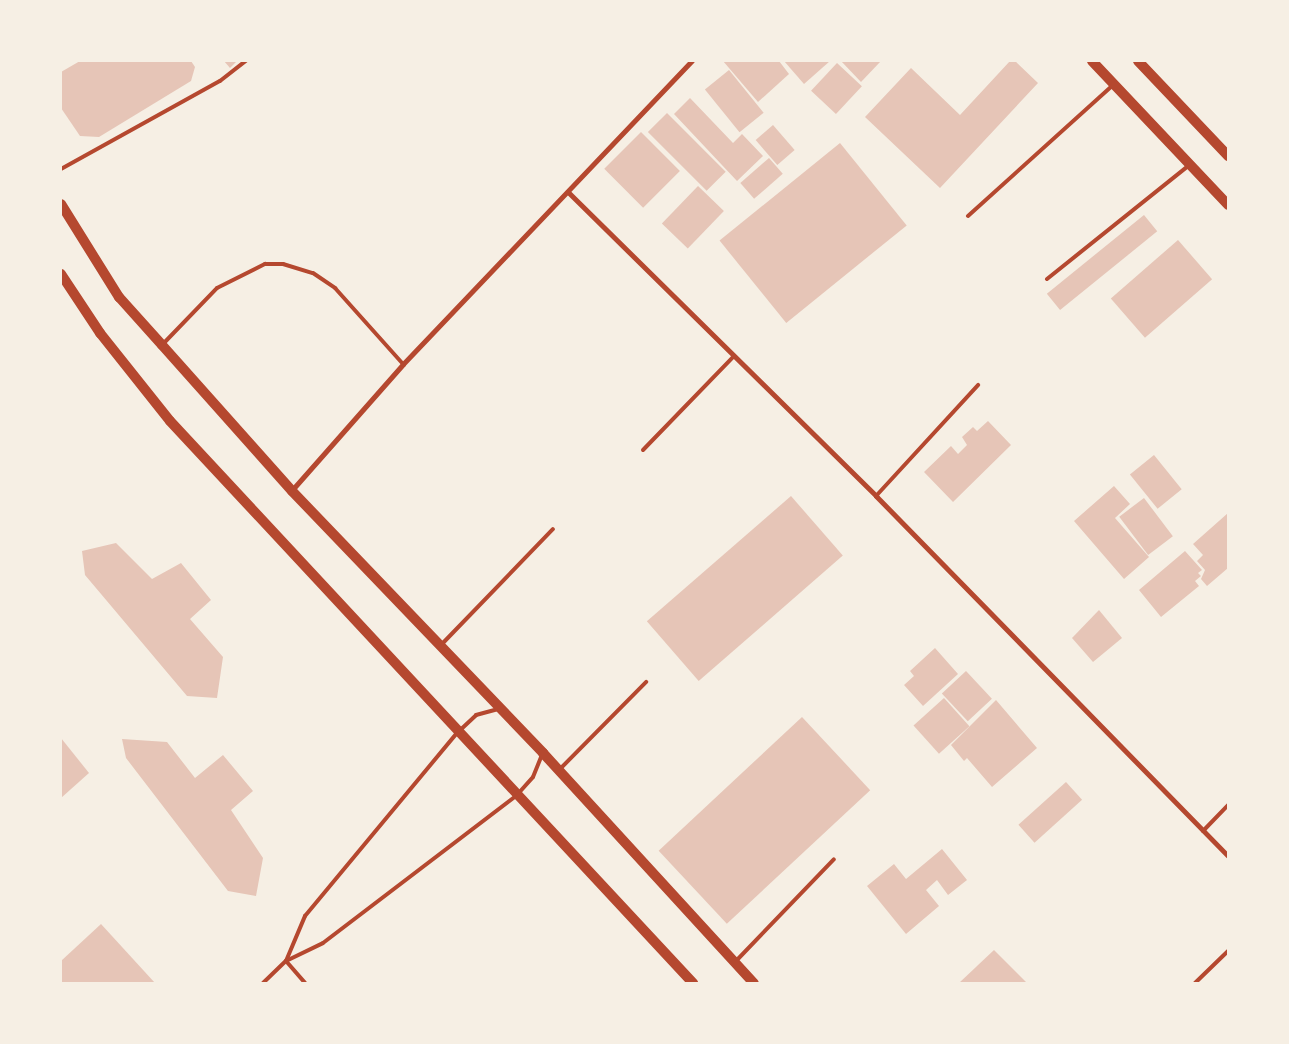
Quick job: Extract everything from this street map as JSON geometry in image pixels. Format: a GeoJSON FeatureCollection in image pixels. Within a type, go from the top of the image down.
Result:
{"type":"FeatureCollection","features":[{"type":"Feature","properties":{"kind":"main road"},"geometry":{"type":"LineString","coordinates":[[1092,61],[1228,205]]}},
{"type":"Feature","properties":{"kind":"main road"},"geometry":{"type":"LineString","coordinates":[[1144,63],[1228,156]]}},
{"type":"Feature","properties":{"kind":"main road"},"geometry":{"type":"LineString","coordinates":[[61,204],[119,297],[292,491],[559,770],[754,983]]}},
{"type":"Feature","properties":{"kind":"main road"},"geometry":{"type":"LineString","coordinates":[[61,274],[100,333],[170,421],[457,733],[693,983]]}},
{"type":"Feature","properties":{"kind":"street"},"geometry":{"type":"LineString","coordinates":[[292,491],[402,364],[692,61]]}},
{"type":"Feature","properties":{"kind":"street"},"geometry":{"type":"LineString","coordinates":[[568,192],[876,496],[1228,856]]}},
{"type":"Feature","properties":{"kind":"lane"},"geometry":{"type":"LineString","coordinates":[[61,169],[220,81],[246,61]]}},
{"type":"Feature","properties":{"kind":"lane"},"geometry":{"type":"LineString","coordinates":[[968,216],[1114,84]]}},
{"type":"Feature","properties":{"kind":"lane"},"geometry":{"type":"LineString","coordinates":[[1047,279],[1190,165]]}},
{"type":"Feature","properties":{"kind":"lane"},"geometry":{"type":"LineString","coordinates":[[162,345],[217,288],[265,264],[283,264],[313,273],[335,288],[402,364]]}},
{"type":"Feature","properties":{"kind":"lane"},"geometry":{"type":"LineString","coordinates":[[643,450],[734,356]]}},
{"type":"Feature","properties":{"kind":"lane"},"geometry":{"type":"LineString","coordinates":[[876,496],[978,385]]}},
{"type":"Feature","properties":{"kind":"lane"},"geometry":{"type":"LineString","coordinates":[[440,647],[553,529]]}},
{"type":"Feature","properties":{"kind":"lane"},"geometry":{"type":"LineString","coordinates":[[559,770],[646,682]]}},
{"type":"Feature","properties":{"kind":"lane"},"geometry":{"type":"LineString","coordinates":[[286,961],[305,916],[457,733],[476,715],[499,709]]}},
{"type":"Feature","properties":{"kind":"lane"},"geometry":{"type":"LineString","coordinates":[[262,983],[286,961],[323,943],[516,796],[533,777],[543,753]]}},
{"type":"Feature","properties":{"kind":"lane"},"geometry":{"type":"LineString","coordinates":[[1203,831],[1228,805]]}},
{"type":"Feature","properties":{"kind":"lane"},"geometry":{"type":"LineString","coordinates":[[735,962],[834,859]]}},
{"type":"Feature","properties":{"kind":"lane"},"geometry":{"type":"LineString","coordinates":[[1195,983],[1228,951]]}},
{"type":"Feature","properties":{"kind":"lane"},"geometry":{"type":"LineString","coordinates":[[286,961],[305,983]]}},
{"type":"Feature","properties":{"kind":"building"},"geometry":{"type":"Polygon","coordinates":[[[80,61],[191,61],[195,67],[191,81],[99,137],[80,136],[61,108],[61,72],[80,61]]]}},
{"type":"Feature","properties":{"kind":"building"},"geometry":{"type":"Polygon","coordinates":[[[224,61],[237,61],[230,68],[224,61]]]}},
{"type":"Feature","properties":{"kind":"building"},"geometry":{"type":"Polygon","coordinates":[[[723,61],[779,61],[789,74],[758,102],[723,61]]]}},
{"type":"Feature","properties":{"kind":"building"},"geometry":{"type":"Polygon","coordinates":[[[784,61],[830,61],[804,84],[784,61]]]}},
{"type":"Feature","properties":{"kind":"building"},"geometry":{"type":"Polygon","coordinates":[[[841,61],[881,61],[861,82],[841,61]]]}},
{"type":"Feature","properties":{"kind":"building"},"geometry":{"type":"Polygon","coordinates":[[[1010,61],[1015,61],[1038,83],[940,188],[865,117],[911,68],[960,115],[1010,61]]]}},
{"type":"Feature","properties":{"kind":"building"},"geometry":{"type":"Polygon","coordinates":[[[837,63],[862,86],[836,114],[811,91],[837,63]]]}},
{"type":"Feature","properties":{"kind":"building"},"geometry":{"type":"Polygon","coordinates":[[[729,70],[764,113],[740,132],[705,90],[729,70]]]}},
{"type":"Feature","properties":{"kind":"building"},"geometry":{"type":"Polygon","coordinates":[[[690,98],[733,143],[742,134],[763,156],[737,181],[674,114],[690,98]]]}},
{"type":"Feature","properties":{"kind":"building"},"geometry":{"type":"Polygon","coordinates":[[[667,113],[726,172],[707,191],[648,132],[667,113]]]}},
{"type":"Feature","properties":{"kind":"building"},"geometry":{"type":"Polygon","coordinates":[[[773,125],[795,150],[777,165],[756,140],[773,125]]]}},
{"type":"Feature","properties":{"kind":"building"},"geometry":{"type":"Polygon","coordinates":[[[641,132],[680,171],[643,208],[604,169],[641,132]]]}},
{"type":"Feature","properties":{"kind":"building"},"geometry":{"type":"Polygon","coordinates":[[[840,143],[907,225],[786,323],[720,241],[840,143]]]}},
{"type":"Feature","properties":{"kind":"building"},"geometry":{"type":"Polygon","coordinates":[[[769,158],[783,174],[754,199],[740,183],[769,158]]]}},
{"type":"Feature","properties":{"kind":"building"},"geometry":{"type":"Polygon","coordinates":[[[698,186],[724,211],[688,248],[662,223],[698,186]]]}},
{"type":"Feature","properties":{"kind":"building"},"geometry":{"type":"Polygon","coordinates":[[[1144,215],[1157,231],[1060,310],[1047,294],[1144,215]]]}},
{"type":"Feature","properties":{"kind":"building"},"geometry":{"type":"Polygon","coordinates":[[[1178,240],[1212,279],[1145,338],[1111,298],[1178,240]]]}},
{"type":"Feature","properties":{"kind":"building"},"geometry":{"type":"Polygon","coordinates":[[[988,421],[1011,445],[953,502],[924,472],[951,446],[958,454],[967,445],[962,437],[973,427],[977,431],[988,421]]]}},
{"type":"Feature","properties":{"kind":"building"},"geometry":{"type":"Polygon","coordinates":[[[1154,455],[1182,489],[1158,509],[1130,475],[1154,455]]]}},
{"type":"Feature","properties":{"kind":"building"},"geometry":{"type":"Polygon","coordinates":[[[1114,486],[1130,504],[1115,518],[1149,557],[1124,579],[1074,521],[1114,486]]]}},
{"type":"Feature","properties":{"kind":"building"},"geometry":{"type":"Polygon","coordinates":[[[791,496],[843,556],[699,681],[647,621],[791,496]]]}},
{"type":"Feature","properties":{"kind":"building"},"geometry":{"type":"Polygon","coordinates":[[[1144,498],[1173,536],[1148,555],[1119,517],[1144,498]]]}},
{"type":"Feature","properties":{"kind":"building"},"geometry":{"type":"Polygon","coordinates":[[[1228,513],[1228,568],[1207,586],[1201,579],[1205,570],[1197,561],[1203,555],[1193,544],[1228,513]]]}},
{"type":"Feature","properties":{"kind":"building"},"geometry":{"type":"Polygon","coordinates":[[[116,543],[152,579],[181,563],[211,600],[190,619],[223,657],[217,698],[187,696],[85,575],[82,551],[116,543]]]}},
{"type":"Feature","properties":{"kind":"building"},"geometry":{"type":"Polygon","coordinates":[[[1185,551],[1202,570],[1198,573],[1201,576],[1195,581],[1199,586],[1161,617],[1139,590],[1185,551]]]}},
{"type":"Feature","properties":{"kind":"building"},"geometry":{"type":"Polygon","coordinates":[[[1099,610],[1122,638],[1093,662],[1072,638],[1099,610]]]}},
{"type":"Feature","properties":{"kind":"building"},"geometry":{"type":"Polygon","coordinates":[[[935,648],[958,674],[923,706],[904,685],[914,676],[910,671],[935,648]]]}},
{"type":"Feature","properties":{"kind":"building"},"geometry":{"type":"Polygon","coordinates":[[[966,671],[992,699],[968,721],[942,694],[966,671]]]}},
{"type":"Feature","properties":{"kind":"building"},"geometry":{"type":"Polygon","coordinates":[[[944,698],[969,726],[939,754],[914,725],[944,698]]]}},
{"type":"Feature","properties":{"kind":"building"},"geometry":{"type":"Polygon","coordinates":[[[996,700],[1037,748],[992,787],[967,758],[964,761],[951,745],[996,700]]]}},
{"type":"Feature","properties":{"kind":"building"},"geometry":{"type":"Polygon","coordinates":[[[802,717],[870,790],[727,924],[659,851],[802,717]]]}},
{"type":"Feature","properties":{"kind":"building"},"geometry":{"type":"Polygon","coordinates":[[[61,738],[89,773],[61,798],[61,738]]]}},
{"type":"Feature","properties":{"kind":"building"},"geometry":{"type":"Polygon","coordinates":[[[122,739],[167,742],[195,778],[223,755],[253,791],[231,810],[263,858],[256,896],[228,891],[126,758],[122,739]]]}},
{"type":"Feature","properties":{"kind":"building"},"geometry":{"type":"Polygon","coordinates":[[[1066,782],[1082,800],[1034,843],[1018,825],[1066,782]]]}},
{"type":"Feature","properties":{"kind":"building"},"geometry":{"type":"Polygon","coordinates":[[[942,849],[967,880],[948,895],[937,880],[926,890],[939,906],[906,934],[867,886],[894,864],[906,879],[942,849]]]}},
{"type":"Feature","properties":{"kind":"building"},"geometry":{"type":"Polygon","coordinates":[[[101,924],[155,983],[61,983],[61,961],[101,924]]]}},
{"type":"Feature","properties":{"kind":"building"},"geometry":{"type":"Polygon","coordinates":[[[994,950],[1027,983],[959,983],[994,950]]]}}]}
